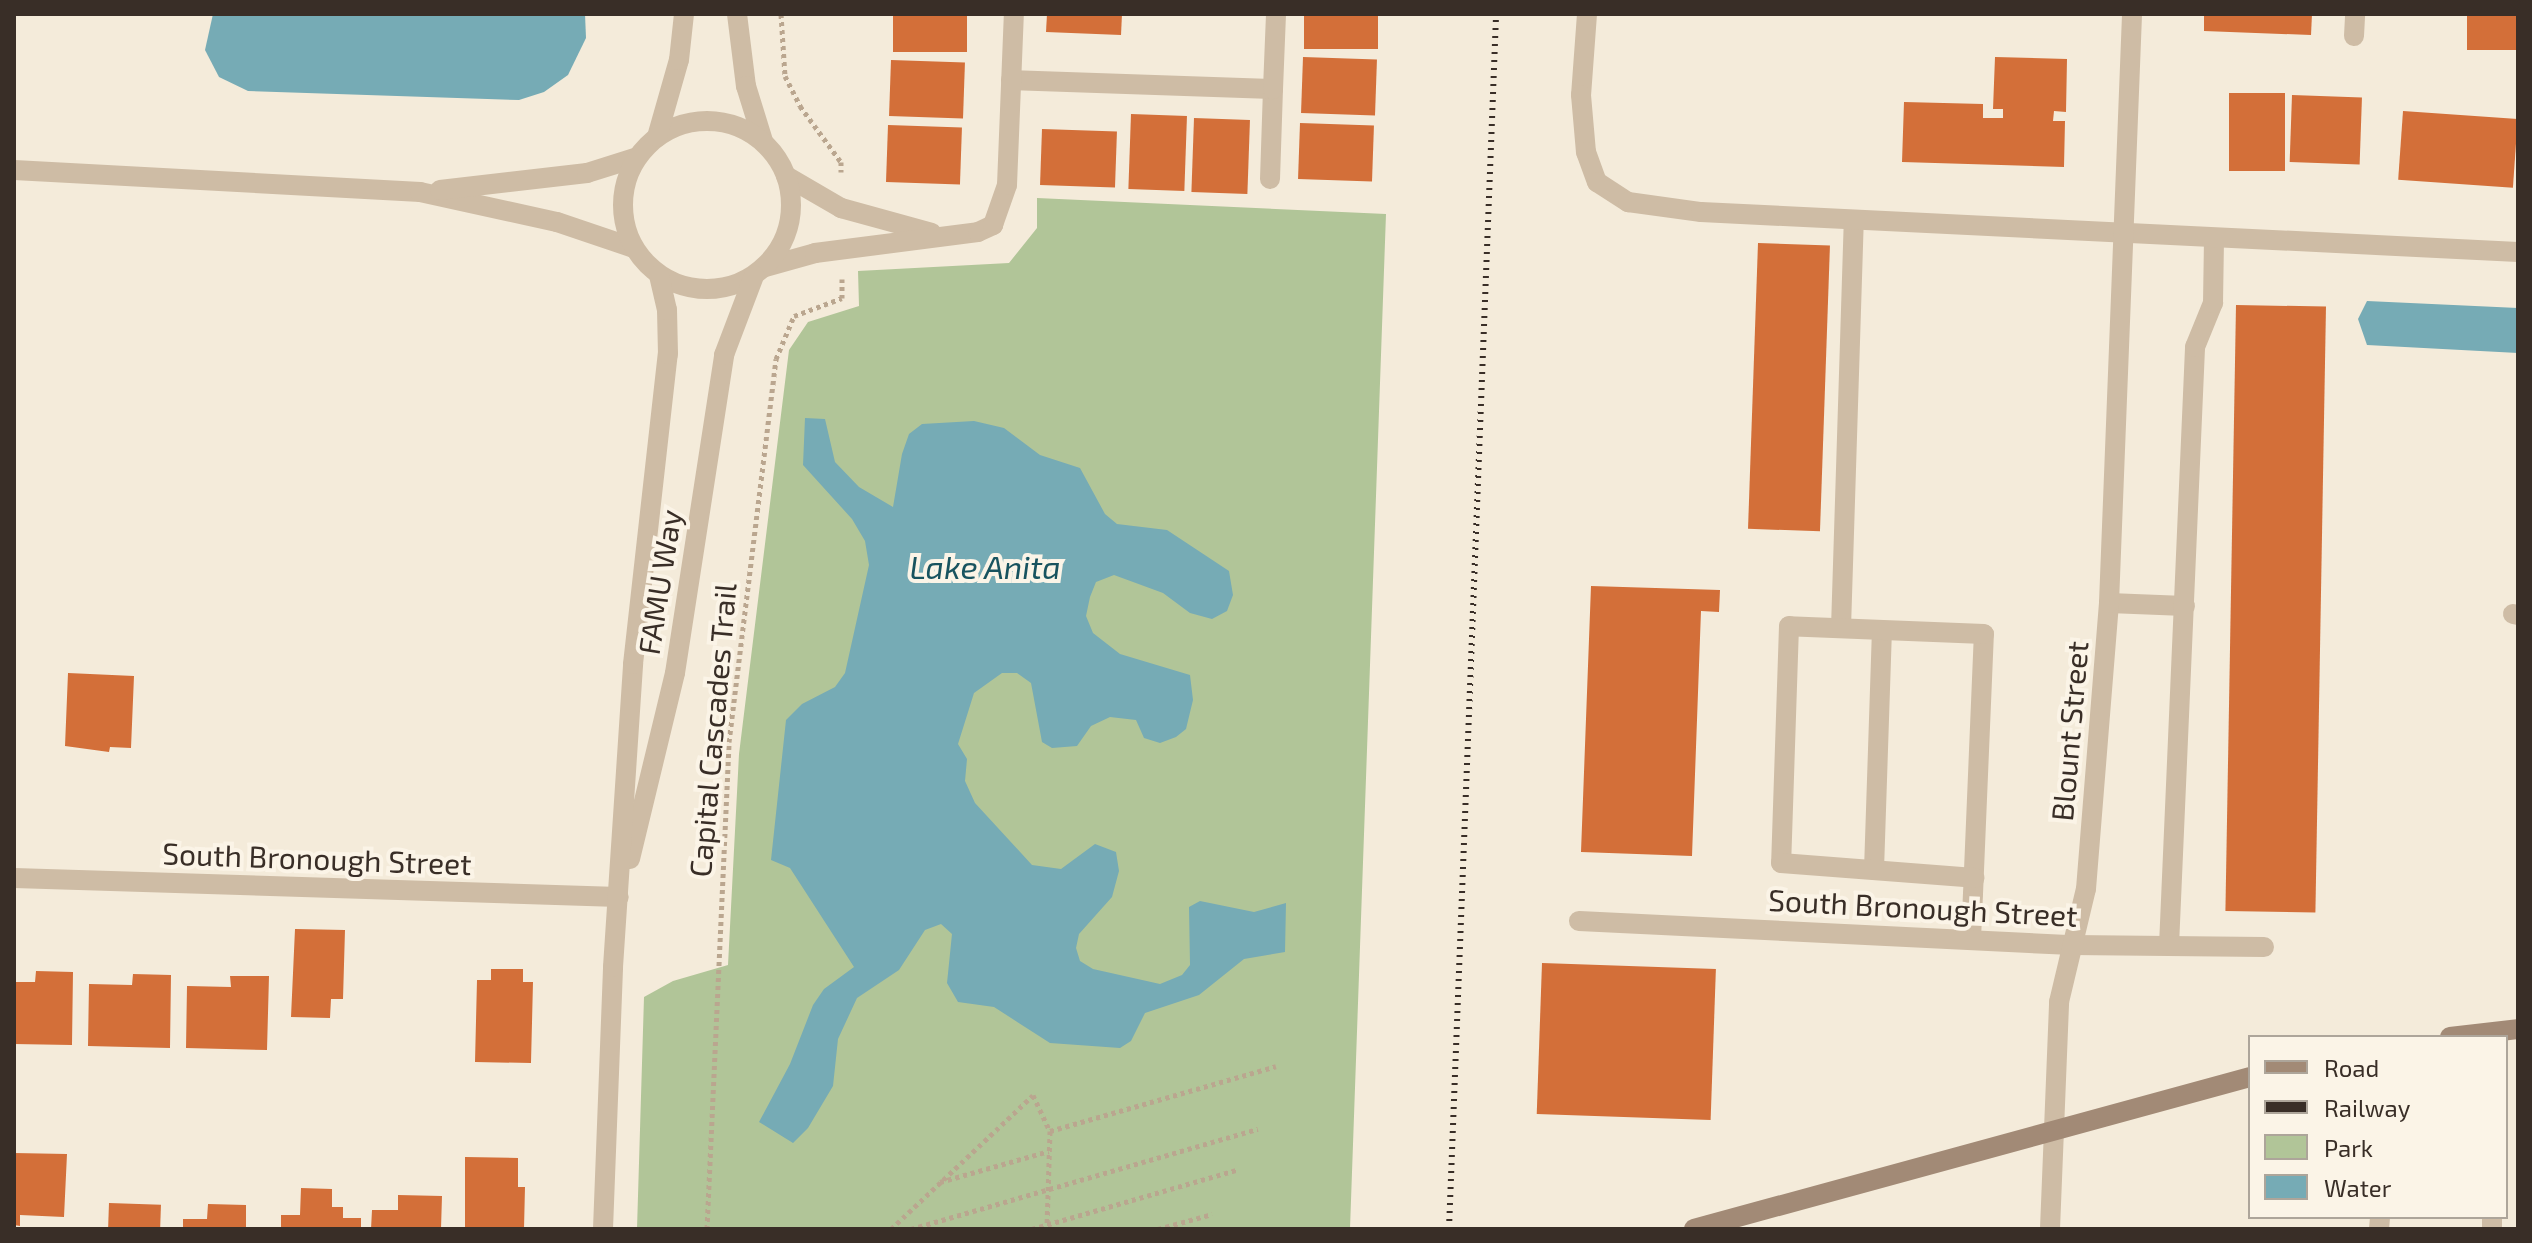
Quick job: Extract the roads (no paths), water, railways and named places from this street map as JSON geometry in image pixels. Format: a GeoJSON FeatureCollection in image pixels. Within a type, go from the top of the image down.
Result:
{"type":"FeatureCollection","features":[{"type":"Feature","properties":{"kind":"main road"},"geometry":{"type":"LineString","coordinates":[[2472,1035],[2506,1032]]}},
{"type":"Feature","properties":{"kind":"main road"},"geometry":{"type":"LineString","coordinates":[[1694,1229],[1876,1176],[2054,1132],[2248,1078]]}},
{"type":"Feature","properties":{"kind":"street"},"geometry":{"type":"LineString","coordinates":[[657,137],[679,60],[684,14]]}},
{"type":"Feature","properties":{"kind":"street","name":"FAMU Way"},"geometry":{"type":"LineString","coordinates":[[619,897],[675,673],[724,355],[760,271],[789,225],[786,176],[763,141],[746,86],[737,14]]}},
{"type":"Feature","properties":{"kind":"street"},"geometry":{"type":"LineString","coordinates":[[763,141],[738,127],[711,121],[692,122],[657,137],[638,157],[629,174],[623,212],[634,248],[659,275],[707,290],[815,253],[978,232],[993,225],[1007,185],[1014,14]]}},
{"type":"Feature","properties":{"kind":"street"},"geometry":{"type":"LineString","coordinates":[[1270,179],[1276,14]]}},
{"type":"Feature","properties":{"kind":"street"},"geometry":{"type":"LineString","coordinates":[[1587,14],[1581,95],[1586,152],[1597,182],[1628,202],[1854,220],[2126,236],[2518,252]]}},
{"type":"Feature","properties":{"kind":"street","name":"Blount Street"},"geometry":{"type":"LineString","coordinates":[[2050,1229],[2059,1002],[2086,889],[2109,603],[2126,236],[2132,14]]}},
{"type":"Feature","properties":{"kind":"street"},"geometry":{"type":"LineString","coordinates":[[2354,36],[2355,14]]}},
{"type":"Feature","properties":{"kind":"street"},"geometry":{"type":"LineString","coordinates":[[1011,80],[1273,89]]}},
{"type":"Feature","properties":{"kind":"street"},"geometry":{"type":"LineString","coordinates":[[420,192],[587,173],[638,157]]}},
{"type":"Feature","properties":{"kind":"street"},"geometry":{"type":"LineString","coordinates":[[14,170],[420,192],[557,222],[634,248]]}},
{"type":"Feature","properties":{"kind":"street"},"geometry":{"type":"LineString","coordinates":[[786,176],[841,208],[940,235]]}},
{"type":"Feature","properties":{"kind":"street"},"geometry":{"type":"LineString","coordinates":[[1841,628],[1854,220]]}},
{"type":"Feature","properties":{"kind":"street"},"geometry":{"type":"LineString","coordinates":[[2169,946],[2195,347],[2213,303],[2214,239]]}},
{"type":"Feature","properties":{"kind":"street","name":"FAMU Way"},"geometry":{"type":"LineString","coordinates":[[603,1229],[619,897],[638,607],[668,354],[667,310],[659,275]]}},
{"type":"Feature","properties":{"kind":"street"},"geometry":{"type":"LineString","coordinates":[[2109,603],[2185,606]]}},
{"type":"Feature","properties":{"kind":"street"},"geometry":{"type":"LineString","coordinates":[[1971,939],[1974,878],[1984,634],[1789,626],[1781,863],[1974,878]]}},
{"type":"Feature","properties":{"kind":"street"},"geometry":{"type":"LineString","coordinates":[[1874,870],[1882,630]]}},
{"type":"Feature","properties":{"kind":"street","name":"South Bronough Street"},"geometry":{"type":"LineString","coordinates":[[14,878],[619,897]]}},
{"type":"Feature","properties":{"kind":"street","name":"South Bronough Street"},"geometry":{"type":"LineString","coordinates":[[1579,921],[2072,945],[2264,947]]}},
{"type":"Feature","properties":{"kind":"water"},"geometry":{"type":"Polygon","coordinates":[[[213,14],[585,14],[586,38],[568,75],[544,92],[519,100],[248,91],[219,77],[205,50],[213,14]]]}},
{"type":"Feature","properties":{"kind":"water"},"geometry":{"type":"Polygon","coordinates":[[[2367,301],[2518,308],[2518,353],[2367,345],[2358,319],[2367,301]]]}},
{"type":"Feature","properties":{"kind":"water","name":"Lake Anita"},"geometry":{"type":"Polygon","coordinates":[[[805,418],[825,419],[835,462],[859,487],[893,507],[902,454],[909,434],[922,424],[974,421],[1004,428],[1040,455],[1080,468],[1105,514],[1117,524],[1167,530],[1229,571],[1233,595],[1227,611],[1212,619],[1190,613],[1163,593],[1114,575],[1096,582],[1090,597],[1086,616],[1093,633],[1120,654],[1190,675],[1193,700],[1186,729],[1176,737],[1160,743],[1144,738],[1136,720],[1110,717],[1091,726],[1077,746],[1052,748],[1042,742],[1031,683],[1017,673],[1002,673],[974,693],[958,744],[967,759],[965,781],[975,803],[1032,865],[1061,869],[1095,844],[1116,852],[1119,871],[1112,897],[1079,934],[1076,948],[1080,961],[1093,969],[1160,984],[1182,975],[1190,965],[1189,907],[1200,901],[1254,912],[1286,903],[1285,952],[1244,959],[1199,995],[1145,1013],[1131,1041],[1120,1048],[1050,1043],[994,1007],[958,1002],[947,983],[952,934],[941,924],[925,930],[899,970],[857,998],[838,1039],[833,1086],[808,1128],[793,1143],[759,1122],[790,1064],[813,1005],[824,989],[854,967],[790,868],[771,860],[786,720],[802,704],[835,687],[845,673],[869,565],[865,541],[852,519],[803,465],[805,418]]]}},
{"type":"Feature","properties":{"kind":"railway"},"geometry":{"type":"LineString","coordinates":[[1449,1229],[1496,14]]}}]}
